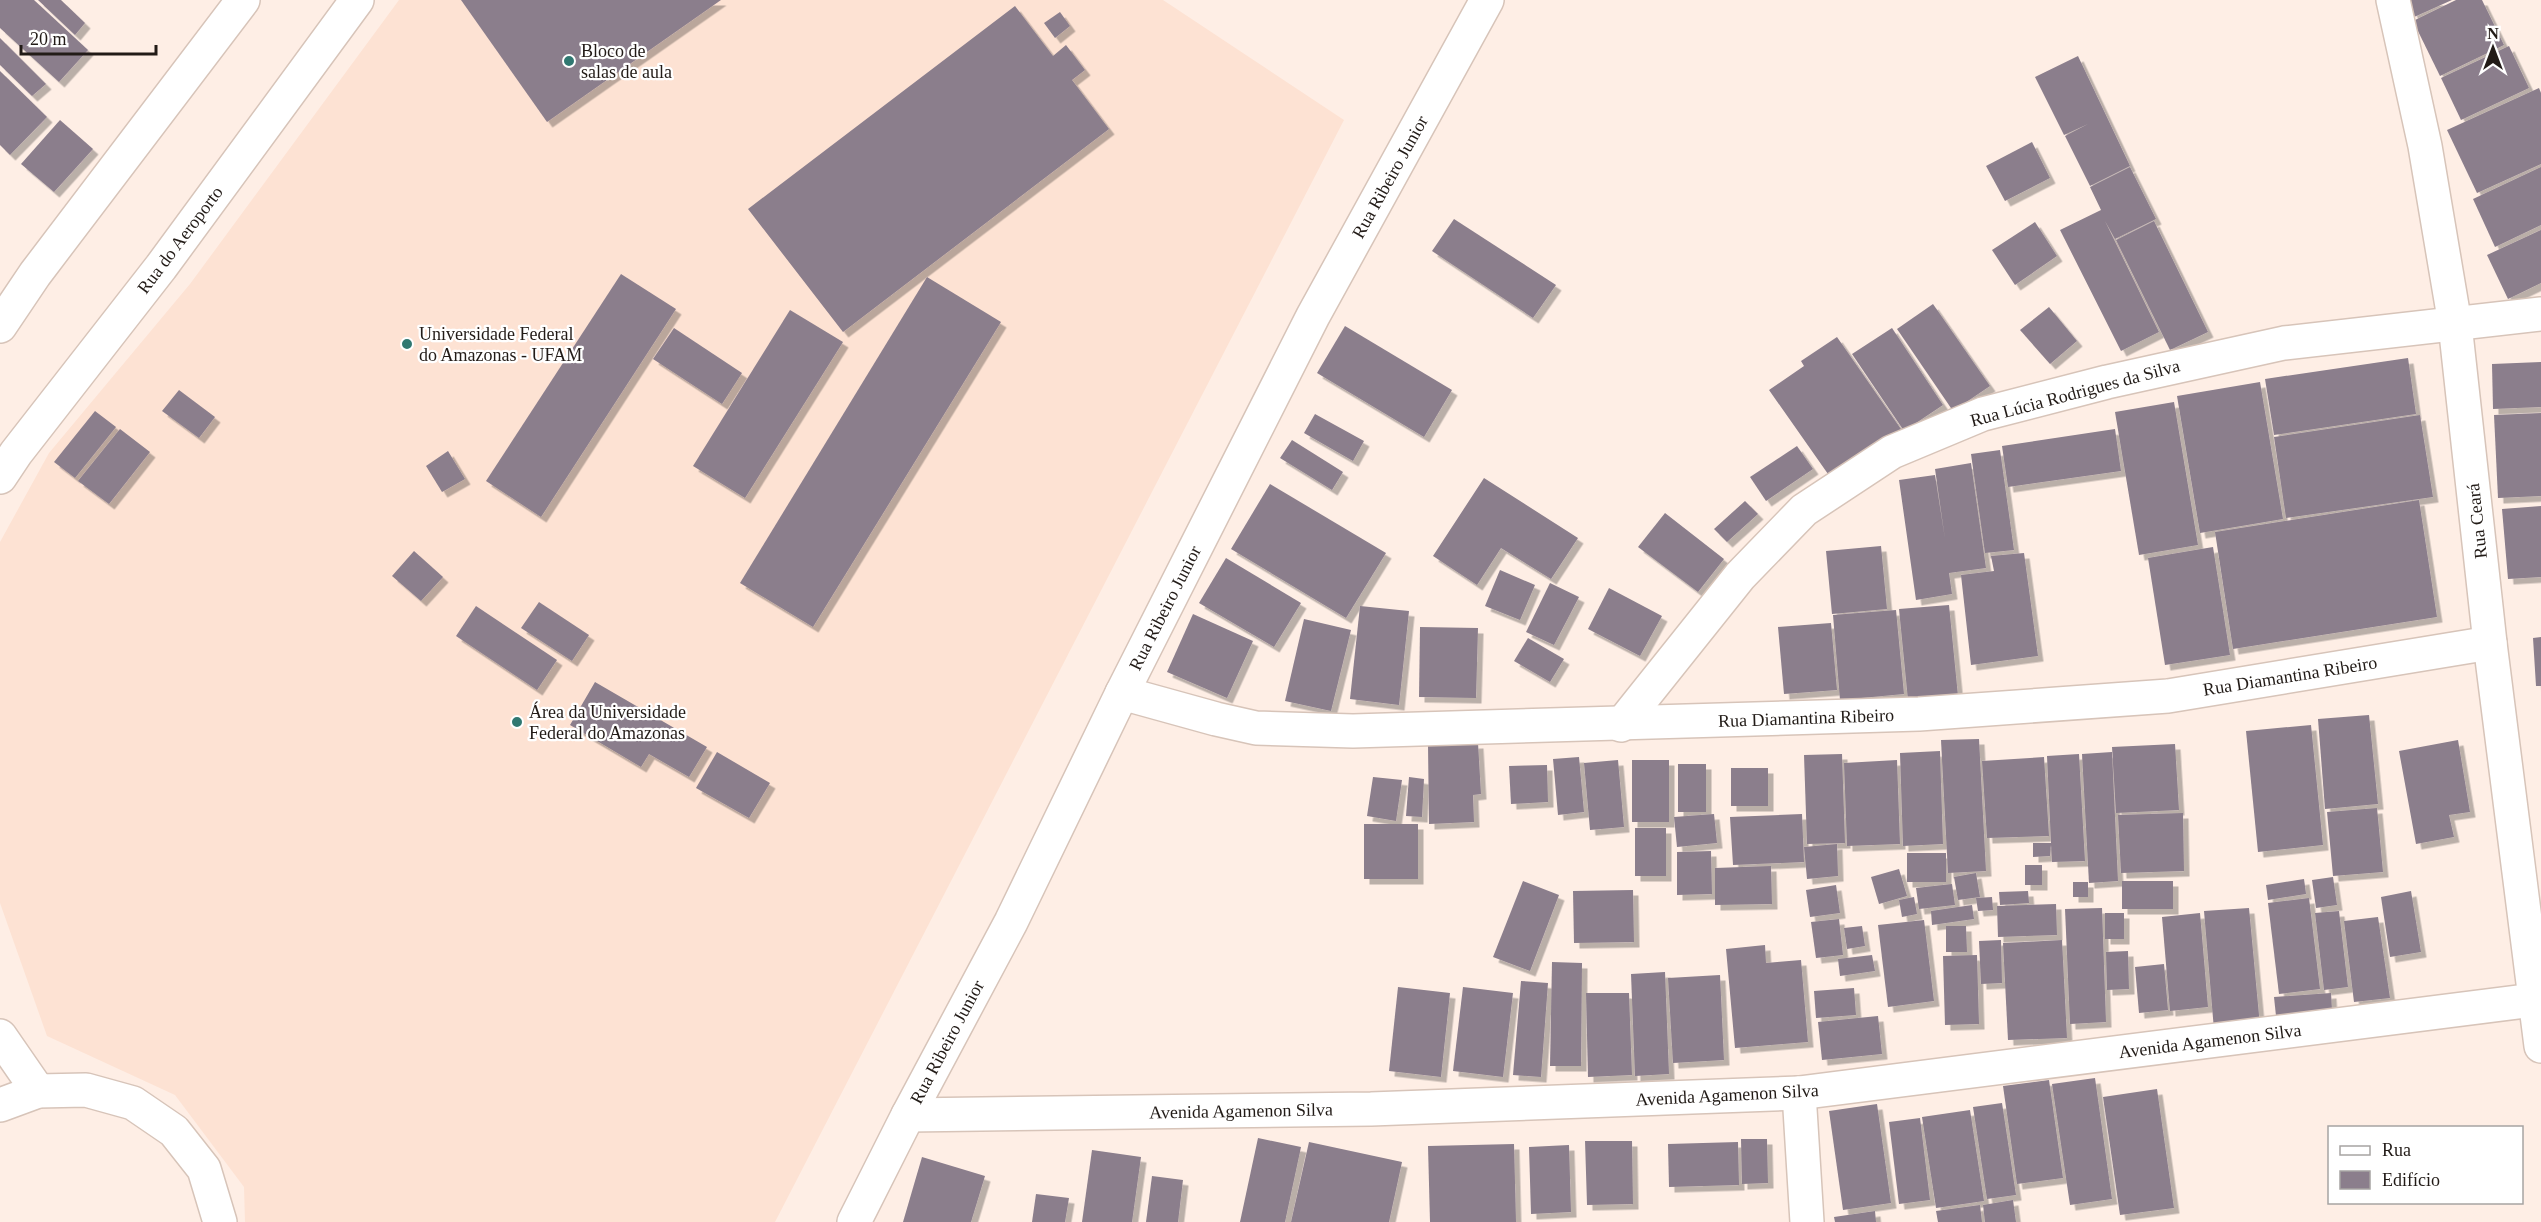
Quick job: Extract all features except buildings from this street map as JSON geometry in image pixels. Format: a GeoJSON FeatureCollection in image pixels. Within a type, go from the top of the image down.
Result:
{"type":"FeatureCollection","features":[{"type":"Feature","properties":{"kind":"street"},"geometry":{"type":"LineString","coordinates":[[0,326],[35,274],[243,0]]}},
{"type":"Feature","properties":{"kind":"street","name":"Rua do Aeroporto"},"geometry":{"type":"LineString","coordinates":[[0,477],[16,453],[161,267],[357,0]]}},
{"type":"Feature","properties":{"kind":"street","name":"Rua Ribeiro Junior"},"geometry":{"type":"LineString","coordinates":[[854,1222],[1011,922],[1122,693],[1313,316],[1487,0]]}},
{"type":"Feature","properties":{"kind":"street","name":"Rua Ceará"},"geometry":{"type":"LineString","coordinates":[[2393,0],[2425,146],[2455,324],[2490,643],[2538,999],[2541,1046]]}},
{"type":"Feature","properties":{"kind":"street","name":"Rua Lúcia Rodrigues da Silva"},"geometry":{"type":"LineString","coordinates":[[1620,725],[1740,576],[1804,510],[1892,452],[1983,414],[2107,381],[2284,343],[2541,314]]}},
{"type":"Feature","properties":{"kind":"street","name":"Rua Diamantina Ribeiro"},"geometry":{"type":"LineString","coordinates":[[1122,693],[1256,728],[1353,731],[1532,725],[1620,725],[1919,714],[2168,696],[2490,643]]}},
{"type":"Feature","properties":{"kind":"street","name":"Avenida Agamenon Silva"},"geometry":{"type":"LineString","coordinates":[[908,1115],[1301,1111],[1799,1093],[2538,999]]}},
{"type":"Feature","properties":{"kind":"street"},"geometry":{"type":"LineString","coordinates":[[0,1035],[38,1091]]}},
{"type":"Feature","properties":{"kind":"street"},"geometry":{"type":"LineString","coordinates":[[0,1105],[38,1091],[86,1090],[133,1103],[174,1131],[204,1169],[220,1215],[220,1222]]}},
{"type":"Feature","properties":{"kind":"street"},"geometry":{"type":"LineString","coordinates":[[1799,1093],[1807,1222]]}},
{"type":"Feature","properties":{"kind":"shaded area","name":"Área da Universidade Federal do Amazonas"},"geometry":{"type":"Polygon","coordinates":[[[399,0],[1163,0],[1344,120],[775,1222],[245,1222],[244,1187],[175,1095],[47,1036],[0,903],[0,542],[49,453],[190,284],[399,0]]]}},
{"type":"Feature","properties":{"kind":"place","name":"Bloco de salas de aula"},"geometry":{"type":"Point","coordinates":[569,61]}},
{"type":"Feature","properties":{"kind":"place","name":"Universidade Federal do Amazonas - UFAM"},"geometry":{"type":"Point","coordinates":[407,344]}},
{"type":"Feature","properties":{"kind":"place","name":"Área da Universidade Federal do Amazonas"},"geometry":{"type":"Point","coordinates":[517,722]}}]}
